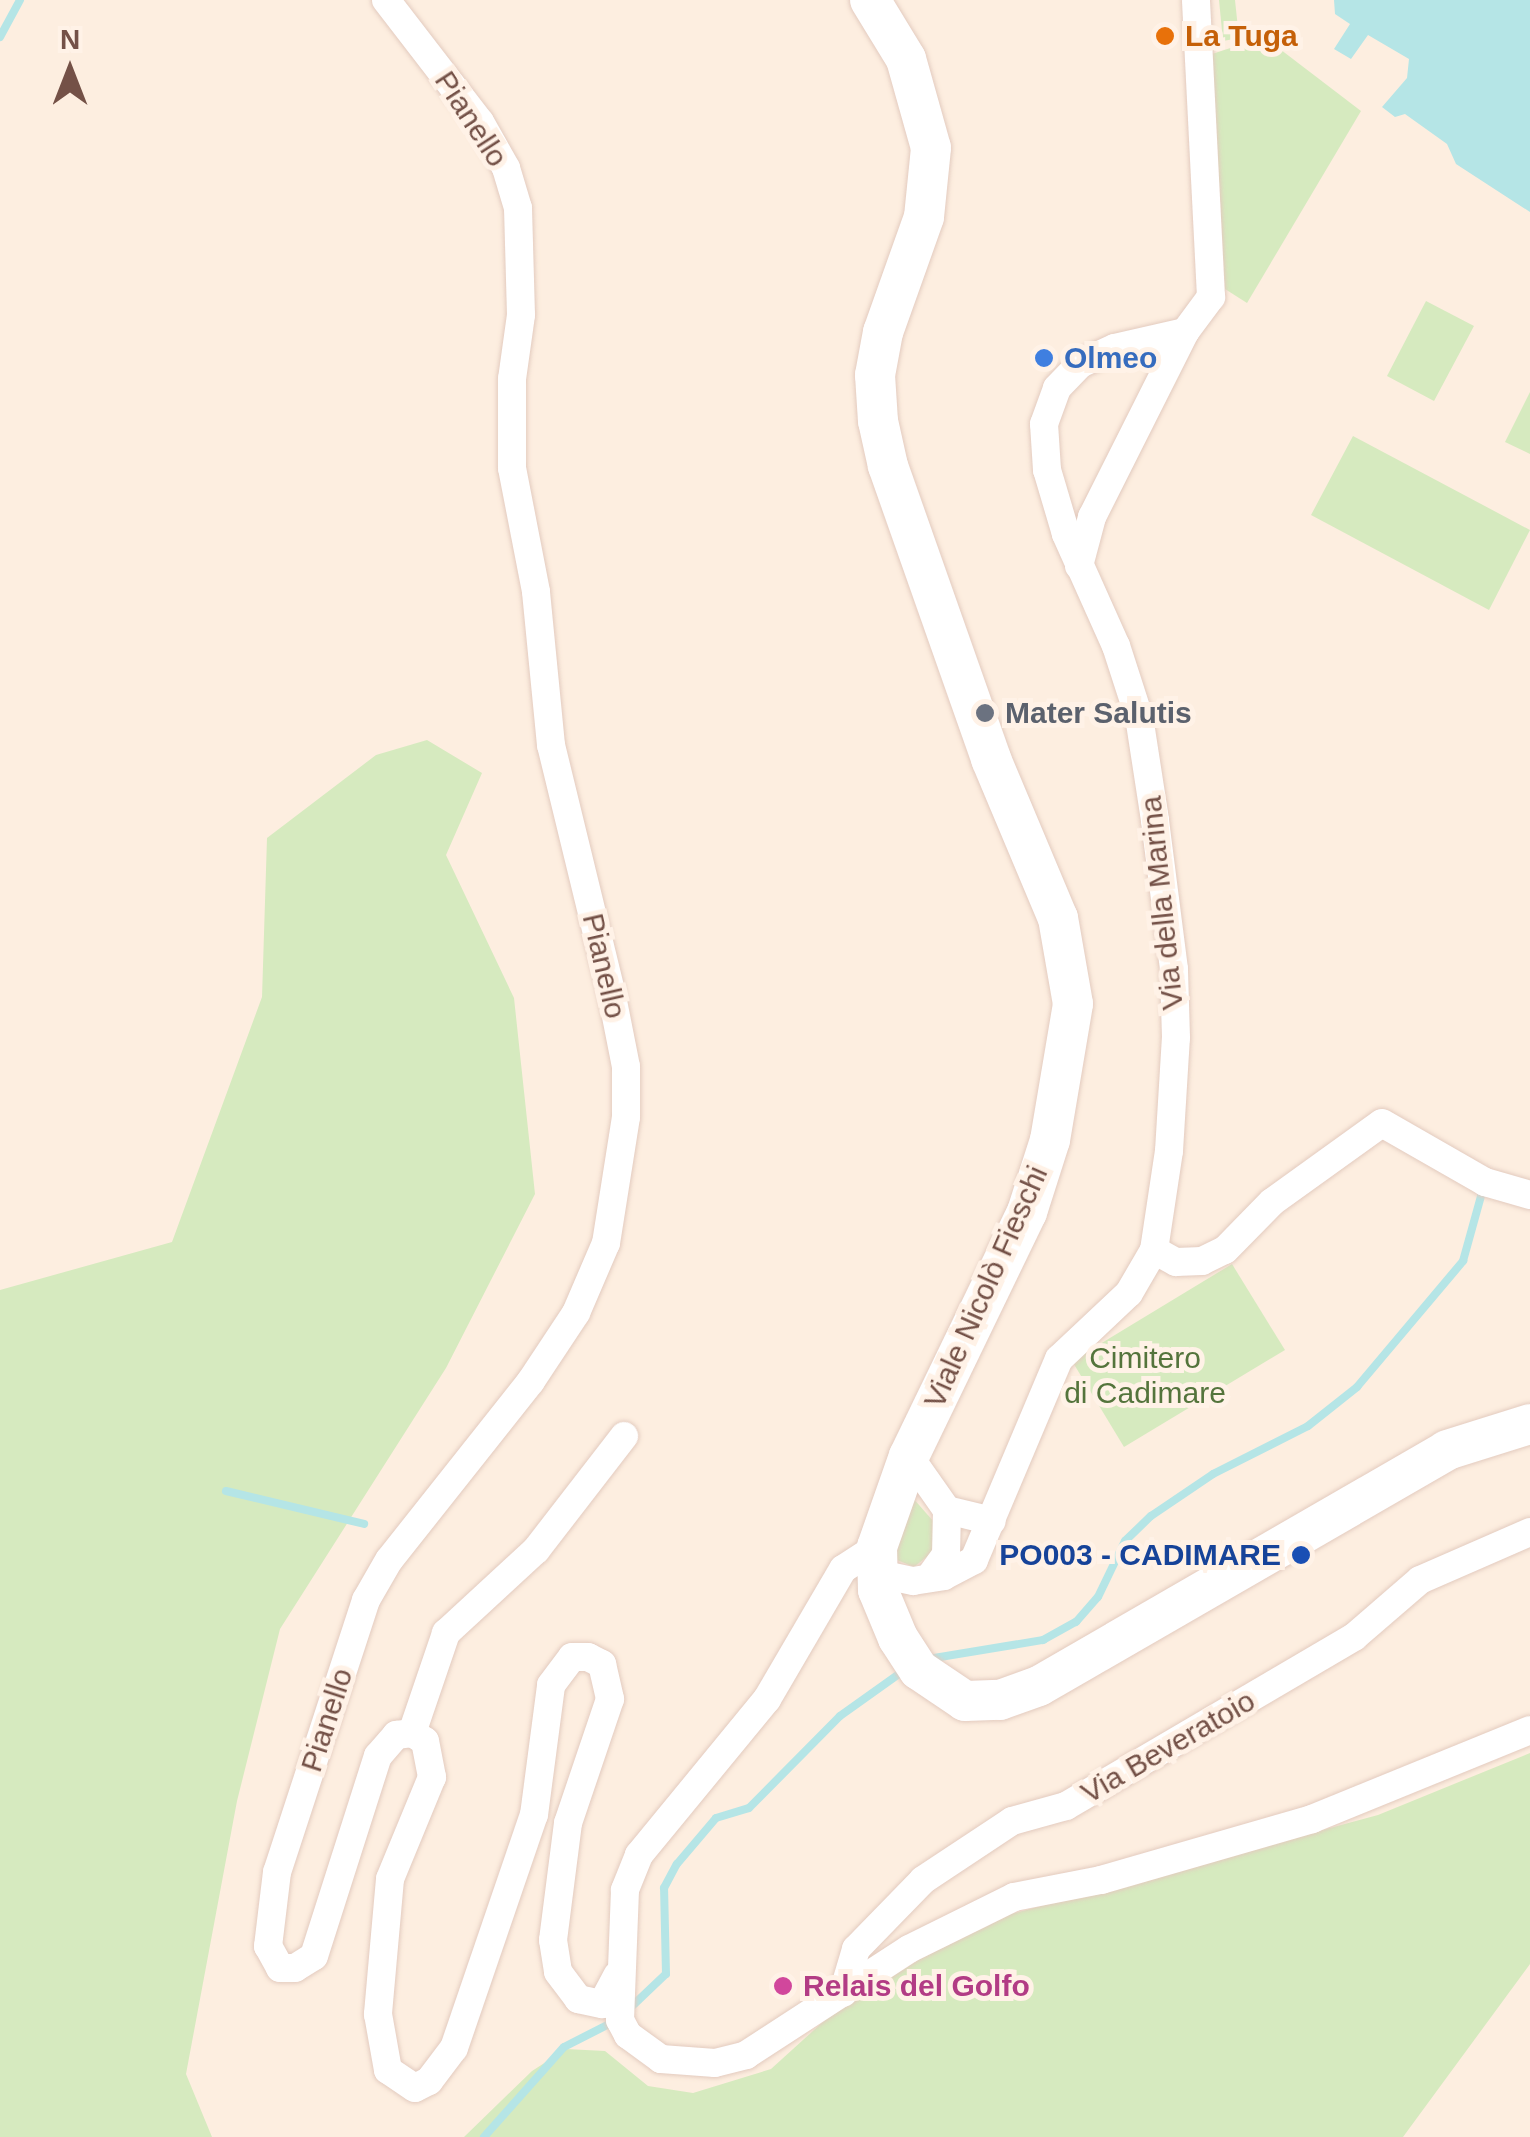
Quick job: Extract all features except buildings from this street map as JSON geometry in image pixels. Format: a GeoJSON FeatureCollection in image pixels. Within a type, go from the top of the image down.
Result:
{"type":"FeatureCollection","features":[{"type":"Feature","properties":{"kind":"main road","name":"Viale Nicolò Fieschi"},"geometry":{"type":"LineString","coordinates":[[870,0],[906,59],[931,148],[924,218],[883,332],[875,375],[878,421],[888,466],[991,759],[1058,918],[1072,1004],[1050,1140],[1027,1212],[910,1456],[876,1560]]}},
{"type":"Feature","properties":{"kind":"main road"},"geometry":{"type":"LineString","coordinates":[[876,1560],[910,1656],[942,1692],[964,1701],[1000,1700],[1039,1686],[1447,1450],[1530,1424]]}},
{"type":"Feature","properties":{"kind":"street","name":"Pianello"},"geometry":{"type":"LineString","coordinates":[[386,0],[480,122],[506,168],[518,208],[521,315],[512,379],[512,468],[536,592],[551,745],[612,991],[626,1067],[626,1117],[606,1243],[576,1313],[531,1381],[388,1560],[366,1600],[277,1872],[267,1932],[280,1968],[295,1968],[314,1956],[378,1756],[396,1735],[412,1733]]}},
{"type":"Feature","properties":{"kind":"street"},"geometry":{"type":"LineString","coordinates":[[1078,567],[1092,517],[1185,332],[1208,305],[1214,270],[1196,0]]}},
{"type":"Feature","properties":{"kind":"street","name":"Via della Marina"},"geometry":{"type":"LineString","coordinates":[[1154,1250],[1170,1151],[1174,970],[1140,717],[1116,646],[1078,567],[1048,470],[1044,424],[1056,388],[1080,364],[1115,348],[1185,332]]}},
{"type":"Feature","properties":{"kind":"street"},"geometry":{"type":"LineString","coordinates":[[1530,1195],[1485,1182],[1382,1123],[1272,1202],[1225,1250],[1202,1261],[1176,1262],[1154,1250],[1129,1294],[1059,1358],[1008,1469],[992,1521],[974,1560],[929,1578],[876,1560],[843,1569],[766,1699],[639,1856],[625,1890],[617,1976],[628,2036],[662,2059],[684,2064],[746,2056],[909,1948],[1014,1897],[1101,1880],[1312,1820],[1530,1730]]}},
{"type":"Feature","properties":{"kind":"street"},"geometry":{"type":"LineString","coordinates":[[617,1976],[602,2004],[578,1999],[558,1972],[554,1940],[568,1823],[610,1699],[602,1664],[572,1657],[551,1685],[534,1815],[454,2048],[443,2068],[415,2088],[388,2070],[378,2014],[390,1879],[432,1777],[425,1740],[412,1733],[446,1633],[536,1550],[624,1436]]}},
{"type":"Feature","properties":{"kind":"street"},"geometry":{"type":"LineString","coordinates":[[910,1456],[947,1510],[946,1555],[929,1578]]}},
{"type":"Feature","properties":{"kind":"street"},"geometry":{"type":"LineString","coordinates":[[947,1510],[992,1521]]}},
{"type":"Feature","properties":{"kind":"street","name":"Via Beveratoio"},"geometry":{"type":"LineString","coordinates":[[842,1992],[849,1962],[869,1935],[923,1880],[1012,1820],[1066,1806],[1354,1637],[1420,1580],[1530,1532]]}},
{"type":"Feature","properties":{"kind":"green space"},"geometry":{"type":"Polygon","coordinates":[[[1219,0],[1235,0],[1239,38],[1223,41],[1219,0]]]}},
{"type":"Feature","properties":{"kind":"green space"},"geometry":{"type":"Polygon","coordinates":[[[1264,37],[1361,111],[1247,303],[1225,289],[1212,54],[1264,37]]]}},
{"type":"Feature","properties":{"kind":"green space"},"geometry":{"type":"Polygon","coordinates":[[[1426,301],[1474,326],[1434,401],[1387,376],[1426,301]]]}},
{"type":"Feature","properties":{"kind":"green space"},"geometry":{"type":"Polygon","coordinates":[[[1530,392],[1530,454],[1505,442],[1530,392]]]}},
{"type":"Feature","properties":{"kind":"green space"},"geometry":{"type":"Polygon","coordinates":[[[1353,436],[1530,530],[1489,610],[1311,515],[1353,436]]]}},
{"type":"Feature","properties":{"kind":"green space"},"geometry":{"type":"Polygon","coordinates":[[[427,740],[482,773],[446,855],[514,998],[535,1194],[446,1368],[280,1629],[237,1801],[186,2074],[212,2137],[0,2137],[0,1290],[172,1242],[262,997],[267,838],[376,755],[427,740]]]}},
{"type":"Feature","properties":{"kind":"green space","name":"Cimitero di Cadimare"},"geometry":{"type":"Polygon","coordinates":[[[1232,1264],[1285,1350],[1124,1447],[1072,1361],[1232,1264]]]}},
{"type":"Feature","properties":{"kind":"green space"},"geometry":{"type":"Polygon","coordinates":[[[912,1497],[934,1522],[939,1547],[914,1567],[897,1560],[896,1544],[912,1497]]]}},
{"type":"Feature","properties":{"kind":"green space"},"geometry":{"type":"Polygon","coordinates":[[[1530,1753],[1530,1964],[1403,2137],[464,2137],[532,2071],[566,2049],[605,2051],[648,2086],[693,2093],[771,2069],[825,2020],[920,1959],[1011,1914],[1378,1815],[1530,1753]]]}},
{"type":"Feature","properties":{"kind":"water"},"geometry":{"type":"Polygon","coordinates":[[[1334,0],[1530,0],[1530,212],[1456,164],[1447,144],[1405,114],[1395,117],[1382,107],[1407,78],[1409,59],[1368,35],[1351,59],[1334,49],[1350,24],[1335,14],[1334,0]]]}},
{"type":"Feature","properties":{"kind":"waterway"},"geometry":{"type":"LineString","coordinates":[[0,37],[20,0]]}},
{"type":"Feature","properties":{"kind":"waterway"},"geometry":{"type":"LineString","coordinates":[[928,1659],[1043,1640],[1076,1622],[1098,1597],[1125,1541],[1151,1516],[1213,1474],[1308,1426],[1357,1387],[1463,1261],[1483,1189]]}},
{"type":"Feature","properties":{"kind":"waterway"},"geometry":{"type":"LineString","coordinates":[[226,1491],[364,1524]]}},
{"type":"Feature","properties":{"kind":"waterway"},"geometry":{"type":"LineString","coordinates":[[628,2010],[666,1974],[664,1888],[677,1864],[716,1818],[749,1808],[840,1716],[906,1669]]}},
{"type":"Feature","properties":{"kind":"waterway"},"geometry":{"type":"LineString","coordinates":[[484,2137],[564,2047],[613,2022]]}},
{"type":"Feature","properties":{"kind":"place","name":"La Tuga"},"geometry":{"type":"Point","coordinates":[1165,36]}},
{"type":"Feature","properties":{"kind":"place","name":"Olmeo"},"geometry":{"type":"Point","coordinates":[1044,358]}},
{"type":"Feature","properties":{"kind":"place","name":"Mater Salutis"},"geometry":{"type":"Point","coordinates":[985,713]}},
{"type":"Feature","properties":{"kind":"place","name":"PO003 - CADIMARE"},"geometry":{"type":"Point","coordinates":[1301,1555]}},
{"type":"Feature","properties":{"kind":"place","name":"Relais del Golfo"},"geometry":{"type":"Point","coordinates":[783,1986]}}]}
